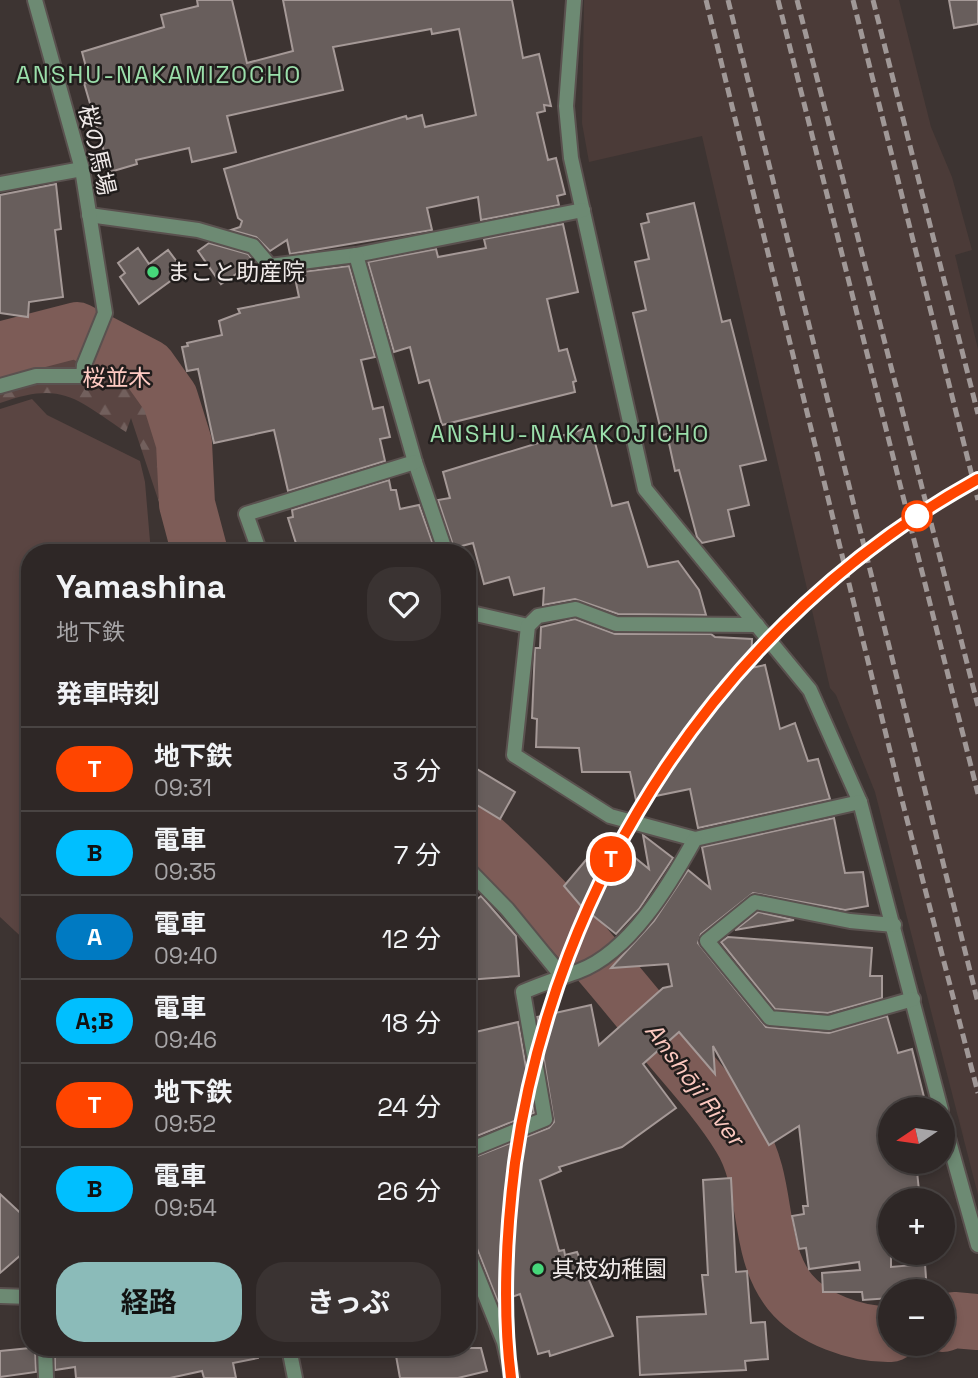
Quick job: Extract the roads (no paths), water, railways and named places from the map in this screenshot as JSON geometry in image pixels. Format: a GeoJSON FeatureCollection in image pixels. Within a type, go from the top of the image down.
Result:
{"type":"FeatureCollection","features":[{"type":"Feature","properties":{"kind":"street","name":"桜の馬場"},"geometry":{"type":"LineString","coordinates":[[0,386],[36,376],[83,376],[84,365],[105,313],[82,169],[35,0]]}},
{"type":"Feature","properties":{"kind":"street"},"geometry":{"type":"LineString","coordinates":[[574,0],[566,106],[571,159],[645,489],[810,691],[860,802],[938,1097]]}},
{"type":"Feature","properties":{"kind":"street"},"geometry":{"type":"LineString","coordinates":[[0,184],[82,169]]}},
{"type":"Feature","properties":{"kind":"street"},"geometry":{"type":"LineString","coordinates":[[89,215],[198,230],[253,246],[271,266],[356,255],[583,210]]}},
{"type":"Feature","properties":{"kind":"street"},"geometry":{"type":"LineString","coordinates":[[356,255],[415,462],[443,544]]}},
{"type":"Feature","properties":{"kind":"street"},"geometry":{"type":"LineString","coordinates":[[257,544],[246,514],[415,462]]}},
{"type":"Feature","properties":{"kind":"street"},"geometry":{"type":"LineString","coordinates":[[757,625],[616,624],[576,609],[538,616],[528,626],[514,755],[610,816],[695,839],[860,802]]}},
{"type":"Feature","properties":{"kind":"street"},"geometry":{"type":"LineString","coordinates":[[476,614],[528,626]]}},
{"type":"Feature","properties":{"kind":"street"},"geometry":{"type":"LineString","coordinates":[[476,1147],[545,1119],[523,992],[561,975],[580,971],[620,946],[674,877],[695,839]]}},
{"type":"Feature","properties":{"kind":"street"},"geometry":{"type":"LineString","coordinates":[[476,877],[507,909],[561,975]]}},
{"type":"Feature","properties":{"kind":"street"},"geometry":{"type":"LineString","coordinates":[[894,925],[850,921],[755,902],[707,941],[769,1018],[829,1023],[913,999]]}},
{"type":"Feature","properties":{"kind":"street"},"geometry":{"type":"LineString","coordinates":[[956,1166],[978,1245]]}},
{"type":"Feature","properties":{"kind":"street"},"geometry":{"type":"LineString","coordinates":[[476,1273],[504,1342],[512,1378]]}},
{"type":"Feature","properties":{"kind":"street"},"geometry":{"type":"LineString","coordinates":[[0,1296],[21,1297]]}},
{"type":"Feature","properties":{"kind":"street"},"geometry":{"type":"LineString","coordinates":[[45,1356],[46,1378]]}},
{"type":"Feature","properties":{"kind":"street"},"geometry":{"type":"LineString","coordinates":[[291,1356],[295,1378]]}},
{"type":"Feature","properties":{"kind":"waterway","name":"Anshōji River"},"geometry":{"type":"LineString","coordinates":[[0,350],[77,330],[148,367],[170,398],[184,443],[187,504],[198,544]]}},
{"type":"Feature","properties":{"kind":"waterway","name":"Anshōji River"},"geometry":{"type":"LineString","coordinates":[[476,834],[518,873],[565,923],[699,1081],[731,1123],[749,1155],[756,1175],[772,1256],[779,1275],[790,1292],[810,1310],[836,1324],[878,1334]]}},
{"type":"Feature","properties":{"kind":"waterway","name":"Anshōji River"},"geometry":{"type":"LineString","coordinates":[[955,1320],[978,1322]]}},
{"type":"Feature","properties":{"kind":"railway"},"geometry":{"type":"LineString","coordinates":[[706,0],[904,808],[978,1093]]}},
{"type":"Feature","properties":{"kind":"railway"},"geometry":{"type":"LineString","coordinates":[[728,0],[978,1003]]}},
{"type":"Feature","properties":{"kind":"railway"},"geometry":{"type":"LineString","coordinates":[[778,0],[978,794]]}},
{"type":"Feature","properties":{"kind":"railway"},"geometry":{"type":"LineString","coordinates":[[797,0],[978,706]]}},
{"type":"Feature","properties":{"kind":"railway"},"geometry":{"type":"LineString","coordinates":[[853,0],[978,500]]}},
{"type":"Feature","properties":{"kind":"railway"},"geometry":{"type":"LineString","coordinates":[[873,0],[978,414]]}},
{"type":"Feature","properties":{"kind":"metro line","name":"T"},"geometry":{"type":"LineString","coordinates":[[511,1378],[506,1275],[509,1208],[522,1117],[540,1042],[565,961],[592,894],[634,814],[673,755],[724,689],[774,633],[836,575],[895,530],[978,479]]}},
{"type":"Feature","properties":{"kind":"place","name":"まこと助産院"},"geometry":{"type":"Point","coordinates":[153,272]}},
{"type":"Feature","properties":{"kind":"place","name":"其枝幼稚園"},"geometry":{"type":"Point","coordinates":[538,1269]}},
{"type":"Feature","properties":{"kind":"district","name":"ANSHU-NAKAMIZOCHO"},"geometry":{"type":"Point","coordinates":[159,74]}},
{"type":"Feature","properties":{"kind":"district","name":"ANSHU-NAKAKOJICHO"},"geometry":{"type":"Point","coordinates":[570,433]}},
{"type":"Feature","properties":{"kind":"park label","name":"桜並木"},"geometry":{"type":"Point","coordinates":[117,378]}}]}
